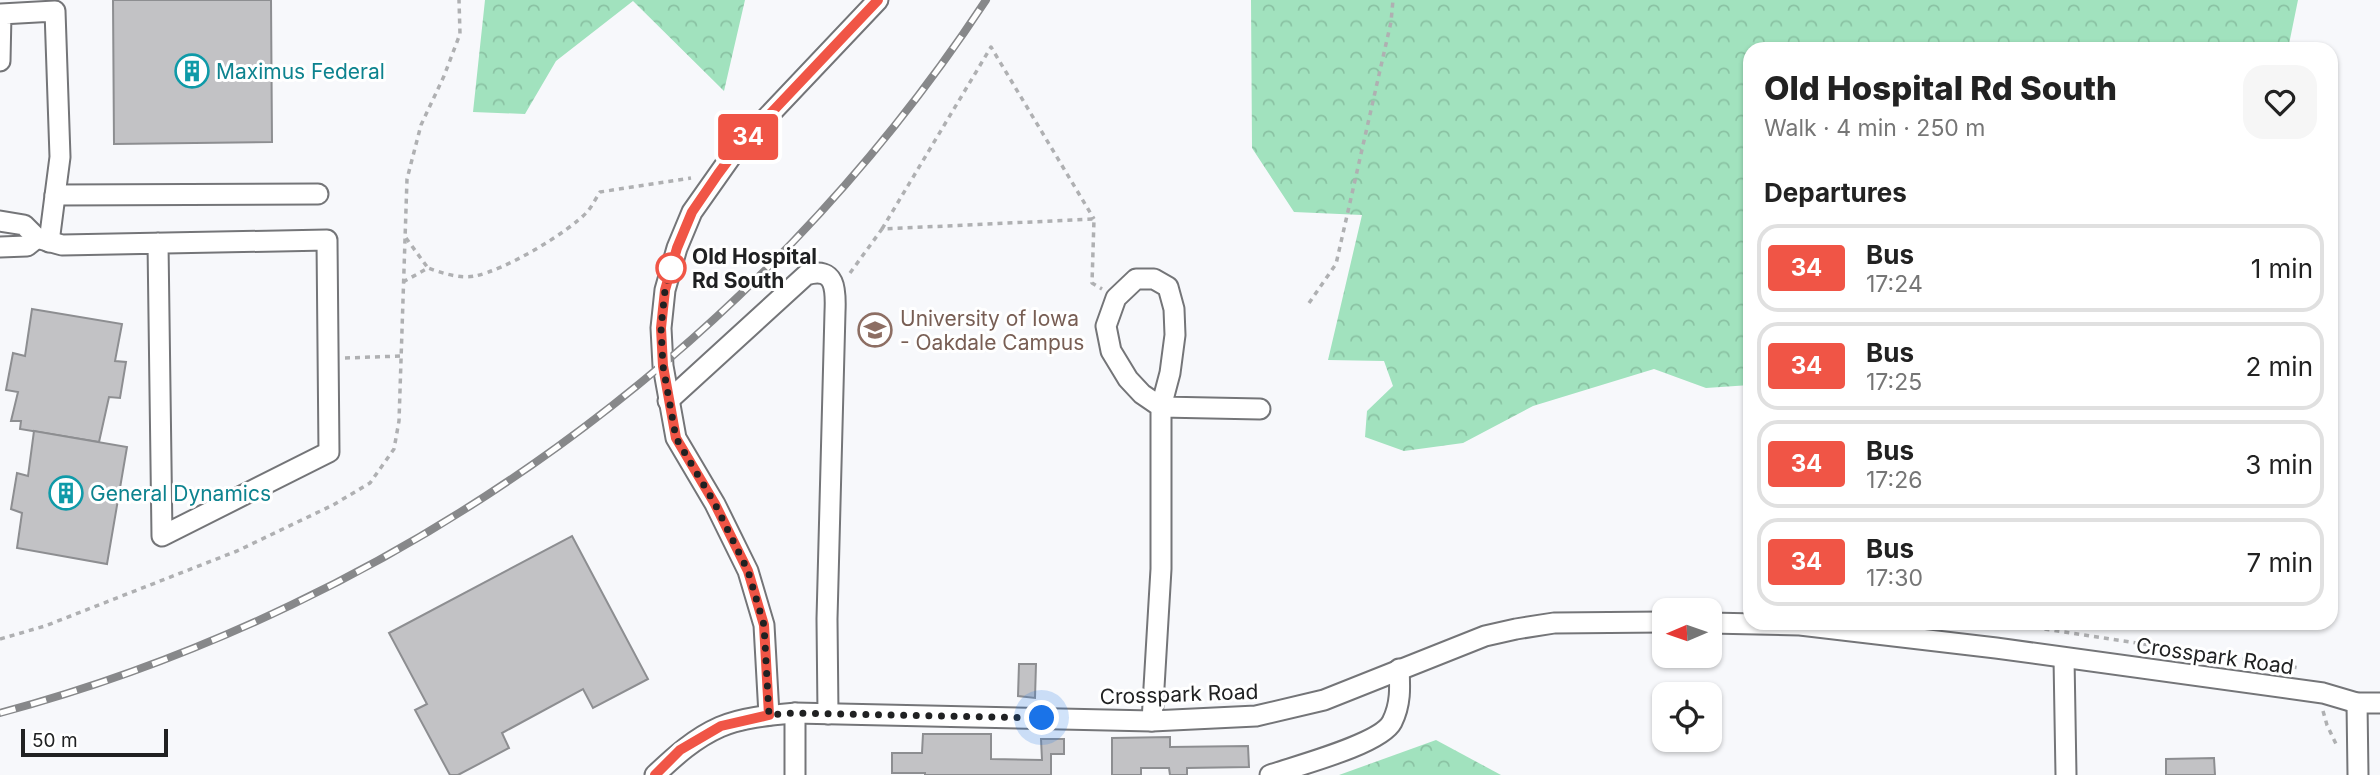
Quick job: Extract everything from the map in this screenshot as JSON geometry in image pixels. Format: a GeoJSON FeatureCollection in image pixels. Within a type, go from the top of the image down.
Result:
{"type":"FeatureCollection","features":[{"type":"Feature","properties":{"kind":"street"},"geometry":{"type":"LineString","coordinates":[[769,715],[764,625],[748,571],[715,504],[676,438],[668,401],[661,328],[665,290],[677,248],[692,212],[718,174],[735,151],[878,0]]}},
{"type":"Feature","properties":{"kind":"street"},"geometry":{"type":"LineString","coordinates":[[0,61],[1,14],[55,6],[60,157],[55,195],[43,240]]}},
{"type":"Feature","properties":{"kind":"street"},"geometry":{"type":"LineString","coordinates":[[55,195],[318,194]]}},
{"type":"Feature","properties":{"kind":"street"},"geometry":{"type":"LineString","coordinates":[[0,221],[24,225],[43,240],[62,245],[158,243],[327,240],[329,452],[162,536],[158,243]]}},
{"type":"Feature","properties":{"kind":"street"},"geometry":{"type":"LineString","coordinates":[[0,247],[27,246],[43,240]]}},
{"type":"Feature","properties":{"kind":"street"},"geometry":{"type":"LineString","coordinates":[[668,401],[806,275],[815,272],[825,274],[832,280],[836,301],[827,620],[828,714]]}},
{"type":"Feature","properties":{"kind":"street"},"geometry":{"type":"LineString","coordinates":[[1152,721],[1161,569],[1161,407],[1170,373],[1175,335],[1174,309],[1168,287],[1154,279],[1136,279],[1116,298],[1107,326],[1111,351],[1128,379],[1142,394],[1161,407],[1260,410]]}},
{"type":"Feature","properties":{"kind":"street","name":"Crosspark Road"},"geometry":{"type":"LineString","coordinates":[[655,775],[680,750],[721,726],[769,715],[795,713],[1152,721],[1256,716],[1324,700],[1485,636],[1554,623],[1652,622]]}},
{"type":"Feature","properties":{"kind":"street","name":"Crosspark Road"},"geometry":{"type":"LineString","coordinates":[[1722,623],[1743,624]]}},
{"type":"Feature","properties":{"kind":"street","name":"Crosspark Road"},"geometry":{"type":"LineString","coordinates":[[1843,630],[2323,693],[2357,703],[2380,703]]}},
{"type":"Feature","properties":{"kind":"street"},"geometry":{"type":"LineString","coordinates":[[2064,658],[2066,775]]}},
{"type":"Feature","properties":{"kind":"street"},"geometry":{"type":"LineString","coordinates":[[1270,775],[1370,741],[1392,724],[1400,697],[1399,669]]}},
{"type":"Feature","properties":{"kind":"street"},"geometry":{"type":"LineString","coordinates":[[2357,703],[2358,775]]}},
{"type":"Feature","properties":{"kind":"street"},"geometry":{"type":"LineString","coordinates":[[795,713],[796,775]]}},
{"type":"Feature","properties":{"kind":"path"},"geometry":{"type":"LineString","coordinates":[[1309,303],[1336,264],[1394,0]]}},
{"type":"Feature","properties":{"kind":"path"},"geometry":{"type":"LineString","coordinates":[[849,285],[850,271],[883,229],[991,47],[1094,219],[1092,283],[1116,298]]}},
{"type":"Feature","properties":{"kind":"path"},"geometry":{"type":"LineString","coordinates":[[405,236],[428,268],[447,275],[473,277],[496,270],[556,236],[588,211],[600,192],[718,174]]}},
{"type":"Feature","properties":{"kind":"path"},"geometry":{"type":"LineString","coordinates":[[883,229],[1094,219]]}},
{"type":"Feature","properties":{"kind":"path"},"geometry":{"type":"LineString","coordinates":[[403,282],[428,268]]}},
{"type":"Feature","properties":{"kind":"path"},"geometry":{"type":"LineString","coordinates":[[328,359],[402,356]]}},
{"type":"Feature","properties":{"kind":"path"},"geometry":{"type":"LineString","coordinates":[[2051,630],[2306,669]]}},
{"type":"Feature","properties":{"kind":"path"},"geometry":{"type":"LineString","coordinates":[[2322,705],[2327,725],[2339,748]]}},
{"type":"Feature","properties":{"kind":"green space"},"geometry":{"type":"Polygon","coordinates":[[[485,0],[745,0],[724,91],[633,1],[556,61],[525,114],[473,112],[485,0]]]}},
{"type":"Feature","properties":{"kind":"green space"},"geometry":{"type":"Polygon","coordinates":[[[1251,0],[2298,0],[2289,42],[1743,42],[1743,385],[1706,388],[1654,369],[1533,406],[1463,443],[1404,451],[1365,437],[1367,411],[1393,386],[1384,361],[1328,360],[1362,215],[1294,212],[1252,148],[1251,0]]]}},
{"type":"Feature","properties":{"kind":"green space"},"geometry":{"type":"Polygon","coordinates":[[[1436,740],[1501,775],[1339,775],[1436,740]]]}},
{"type":"Feature","properties":{"kind":"building","name":"Maximus Federal"},"geometry":{"type":"Polygon","coordinates":[[[113,0],[271,0],[272,142],[114,144],[113,0]]]}},
{"type":"Feature","properties":{"kind":"building"},"geometry":{"type":"Polygon","coordinates":[[[32,309],[122,324],[115,361],[126,362],[120,398],[109,397],[99,442],[20,429],[21,421],[11,421],[18,392],[6,390],[13,353],[25,356],[32,309]]]}},
{"type":"Feature","properties":{"kind":"building","name":"General Dynamics"},"geometry":{"type":"Polygon","coordinates":[[[34,431],[127,447],[107,564],[17,548],[22,513],[11,509],[17,473],[28,476],[34,431]]]}},
{"type":"Feature","properties":{"kind":"building"},"geometry":{"type":"Polygon","coordinates":[[[572,536],[648,679],[593,708],[583,689],[502,733],[509,748],[458,775],[450,775],[415,710],[427,704],[389,633],[572,536]]]}},
{"type":"Feature","properties":{"kind":"building"},"geometry":{"type":"Polygon","coordinates":[[[1019,664],[1036,664],[1035,698],[1018,696],[1019,664]]]}},
{"type":"Feature","properties":{"kind":"building"},"geometry":{"type":"Polygon","coordinates":[[[923,734],[991,734],[991,759],[1042,760],[1041,739],[1064,739],[1064,754],[1051,754],[1051,775],[892,773],[892,753],[922,753],[923,734]]]}},
{"type":"Feature","properties":{"kind":"building"},"geometry":{"type":"Polygon","coordinates":[[[1170,737],[1170,747],[1248,746],[1249,767],[1187,768],[1187,775],[1170,775],[1169,768],[1141,768],[1141,775],[1112,775],[1112,738],[1170,737]]]}},
{"type":"Feature","properties":{"kind":"building"},"geometry":{"type":"Polygon","coordinates":[[[2214,758],[2215,775],[2166,775],[2166,759],[2214,758]]]}},
{"type":"Feature","properties":{"kind":"railway"},"geometry":{"type":"LineString","coordinates":[[0,713],[148,666],[291,605],[428,532],[558,446],[679,350],[792,243],[894,126],[986,0]]}},
{"type":"Feature","properties":{"kind":"bus line","name":"34"},"geometry":{"type":"LineString","coordinates":[[655,775],[680,750],[721,726],[769,715],[764,625],[748,571],[715,504],[676,438],[668,401],[661,328],[665,290],[677,248],[692,212],[735,151],[878,0]]}},
{"type":"Feature","properties":{"kind":"place","name":"Maximus Federal"},"geometry":{"type":"Point","coordinates":[192,71]}},
{"type":"Feature","properties":{"kind":"place","name":"Old Hospital Rd South"},"geometry":{"type":"Point","coordinates":[671,268]}},
{"type":"Feature","properties":{"kind":"place","name":"University of Iowa - Oakdale Campus"},"geometry":{"type":"Point","coordinates":[875,330]}},
{"type":"Feature","properties":{"kind":"place","name":"General Dynamics"},"geometry":{"type":"Point","coordinates":[66,493]}},
{"type":"Feature","properties":{"kind":"route"},"geometry":{"type":"LineString","coordinates":[[671,268],[665,290],[661,328],[663,366],[676,438],[715,504],[748,571],[764,625],[769,715],[795,713],[1042,718]]}}]}
